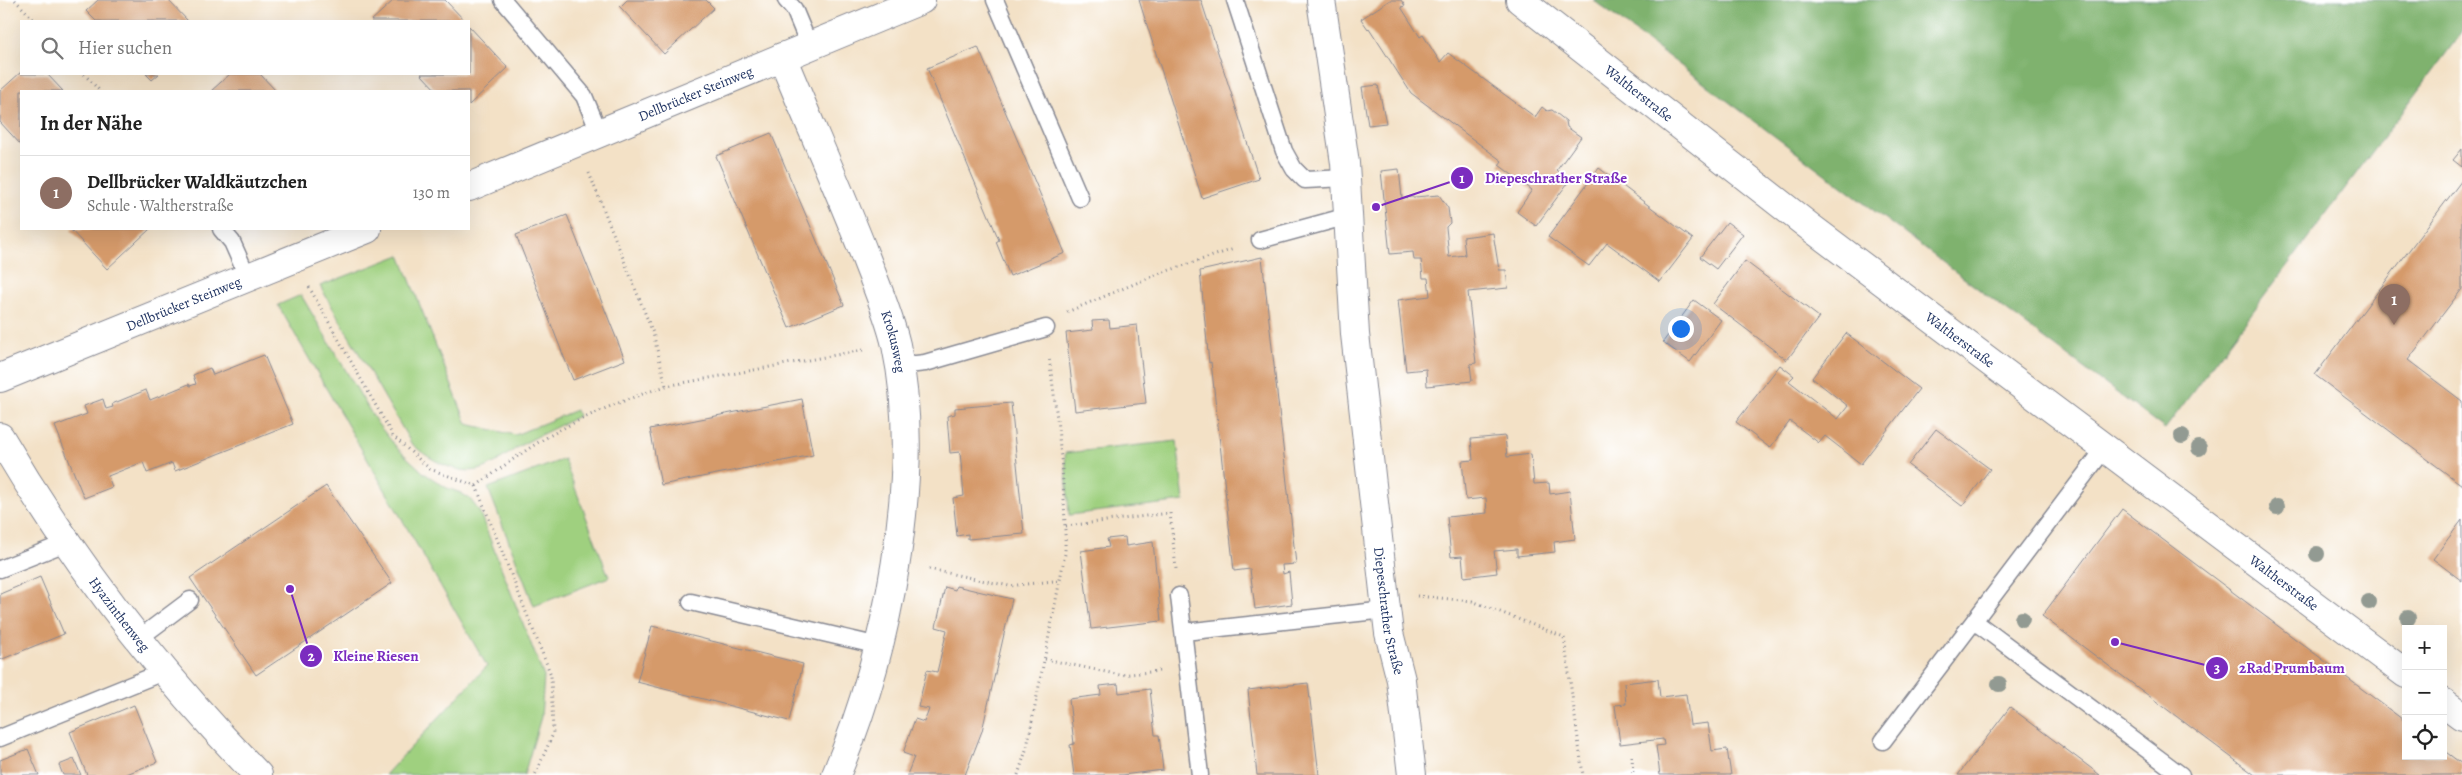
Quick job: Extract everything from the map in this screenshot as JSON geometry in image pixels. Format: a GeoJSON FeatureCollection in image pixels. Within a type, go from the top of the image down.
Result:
{"type":"FeatureCollection","features":[{"type":"Feature","properties":{"kind":"street","name":"Dellbrücker Steinweg"},"geometry":{"type":"LineString","coordinates":[[470,187],[809,46],[877,8],[921,0]]}},
{"type":"Feature","properties":{"kind":"street","name":"Diepeschrather Straße"},"geometry":{"type":"LineString","coordinates":[[1321,0],[1346,178],[1355,334],[1385,605],[1389,633],[1401,680],[1412,775]]}},
{"type":"Feature","properties":{"kind":"street","name":"Waltherstraße"},"geometry":{"type":"LineString","coordinates":[[1520,0],[1810,226],[2402,671]]}},
{"type":"Feature","properties":{"kind":"street","name":"Krokusweg"},"geometry":{"type":"LineString","coordinates":[[782,57],[858,237],[897,355],[905,416],[904,481],[895,562],[879,646],[848,747],[836,775]]}},
{"type":"Feature","properties":{"kind":"street","name":"Dellbrücker Steinweg"},"geometry":{"type":"LineString","coordinates":[[0,378],[365,230]]}},
{"type":"Feature","properties":{"kind":"street","name":"Hyazinthenweg"},"geometry":{"type":"LineString","coordinates":[[0,437],[68,542],[163,672],[205,721],[258,775]]}},
{"type":"Feature","properties":{"kind":"street"},"geometry":{"type":"LineString","coordinates":[[2447,705],[2462,716]]}},
{"type":"Feature","properties":{"kind":"lane"},"geometry":{"type":"LineString","coordinates":[[503,0],[584,96],[588,137]]}},
{"type":"Feature","properties":{"kind":"lane"},"geometry":{"type":"LineString","coordinates":[[786,0],[794,9],[809,46]]}},
{"type":"Feature","properties":{"kind":"lane"},"geometry":{"type":"LineString","coordinates":[[996,0],[1080,198]]}},
{"type":"Feature","properties":{"kind":"lane"},"geometry":{"type":"LineString","coordinates":[[1235,0],[1284,151],[1294,169],[1305,180],[1346,178]]}},
{"type":"Feature","properties":{"kind":"lane"},"geometry":{"type":"LineString","coordinates":[[1260,240],[1348,216]]}},
{"type":"Feature","properties":{"kind":"lane"},"geometry":{"type":"LineString","coordinates":[[222,230],[232,242],[248,278]]}},
{"type":"Feature","properties":{"kind":"lane"},"geometry":{"type":"LineString","coordinates":[[897,355],[925,363],[1046,328]]}},
{"type":"Feature","properties":{"kind":"lane"},"geometry":{"type":"LineString","coordinates":[[1883,741],[2104,448]]}},
{"type":"Feature","properties":{"kind":"lane"},"geometry":{"type":"LineString","coordinates":[[0,570],[68,542]]}},
{"type":"Feature","properties":{"kind":"lane"},"geometry":{"type":"LineString","coordinates":[[1179,596],[1200,775]]}},
{"type":"Feature","properties":{"kind":"lane"},"geometry":{"type":"LineString","coordinates":[[138,639],[190,600]]}},
{"type":"Feature","properties":{"kind":"lane"},"geometry":{"type":"LineString","coordinates":[[691,602],[879,646]]}},
{"type":"Feature","properties":{"kind":"lane"},"geometry":{"type":"LineString","coordinates":[[1184,632],[1385,605]]}},
{"type":"Feature","properties":{"kind":"lane"},"geometry":{"type":"LineString","coordinates":[[1974,620],[2180,775]]}},
{"type":"Feature","properties":{"kind":"lane"},"geometry":{"type":"LineString","coordinates":[[0,738],[163,672]]}},
{"type":"Feature","properties":{"kind":"path"},"geometry":{"type":"LineString","coordinates":[[15,0],[34,20]]}},
{"type":"Feature","properties":{"kind":"path"},"geometry":{"type":"LineString","coordinates":[[85,75],[99,90]]}},
{"type":"Feature","properties":{"kind":"path"},"geometry":{"type":"LineString","coordinates":[[588,137],[654,333],[666,386]]}},
{"type":"Feature","properties":{"kind":"path"},"geometry":{"type":"LineString","coordinates":[[1018,775],[1027,747],[1062,580],[1066,526],[1059,436],[1046,328],[1057,316],[1158,274],[1260,240]]}},
{"type":"Feature","properties":{"kind":"path"},"geometry":{"type":"LineString","coordinates":[[296,258],[311,291],[393,436],[430,469],[476,486],[551,676],[553,734],[535,775]]}},
{"type":"Feature","properties":{"kind":"path"},"geometry":{"type":"LineString","coordinates":[[476,486],[526,450],[557,432],[594,413],[666,386],[897,355]]}},
{"type":"Feature","properties":{"kind":"path"},"geometry":{"type":"LineString","coordinates":[[1066,526],[1170,513],[1179,596]]}},
{"type":"Feature","properties":{"kind":"path"},"geometry":{"type":"LineString","coordinates":[[895,562],[1008,586],[1062,580]]}},
{"type":"Feature","properties":{"kind":"path"},"geometry":{"type":"LineString","coordinates":[[1385,605],[1422,596],[1472,600],[1564,637],[1582,775]]}},
{"type":"Feature","properties":{"kind":"path"},"geometry":{"type":"LineString","coordinates":[[1045,659],[1120,675],[1188,668]]}},
{"type":"Feature","properties":{"kind":"path"},"geometry":{"type":"LineString","coordinates":[[1632,756],[1633,775]]}},
{"type":"Feature","properties":{"kind":"green space"},"geometry":{"type":"Polygon","coordinates":[[[1593,0],[2462,0],[2462,32],[2165,429],[1593,0]]]}},
{"type":"Feature","properties":{"kind":"green space"},"geometry":{"type":"Polygon","coordinates":[[[400,255],[467,424],[515,435],[576,410],[578,416],[523,444],[492,465],[477,470],[467,471],[446,466],[427,456],[411,443],[320,286],[400,255]]]}},
{"type":"Feature","properties":{"kind":"green space"},"geometry":{"type":"Polygon","coordinates":[[[301,295],[377,423],[398,449],[424,473],[447,488],[461,493],[470,499],[479,511],[544,677],[541,717],[524,775],[385,775],[487,666],[278,305],[301,295]]]}},
{"type":"Feature","properties":{"kind":"green space"},"geometry":{"type":"Polygon","coordinates":[[[1177,441],[1184,501],[1069,515],[1065,453],[1177,441]]]}},
{"type":"Feature","properties":{"kind":"green space"},"geometry":{"type":"Polygon","coordinates":[[[564,459],[609,577],[534,606],[488,488],[564,459]]]}},
{"type":"Feature","properties":{"kind":"building"},"geometry":{"type":"Polygon","coordinates":[[[98,0],[168,0],[187,20],[95,20],[86,11],[98,0]]]}},
{"type":"Feature","properties":{"kind":"building"},"geometry":{"type":"Polygon","coordinates":[[[394,0],[445,0],[464,20],[372,20],[394,0]]]}},
{"type":"Feature","properties":{"kind":"building"},"geometry":{"type":"Polygon","coordinates":[[[627,0],[706,0],[714,8],[664,54],[620,7],[627,0]]]}},
{"type":"Feature","properties":{"kind":"building"},"geometry":{"type":"Polygon","coordinates":[[[1139,0],[1201,0],[1259,179],[1202,198],[1139,0]]]}},
{"type":"Feature","properties":{"kind":"building"},"geometry":{"type":"Polygon","coordinates":[[[1390,0],[1401,0],[1405,6],[1401,7],[1420,37],[1423,35],[1440,62],[1448,53],[1535,117],[1542,107],[1547,111],[1552,110],[1566,121],[1567,127],[1581,137],[1557,170],[1570,180],[1536,226],[1517,212],[1532,190],[1499,165],[1502,161],[1411,93],[1369,28],[1361,19],[1390,0]]]}},
{"type":"Feature","properties":{"kind":"building"},"geometry":{"type":"Polygon","coordinates":[[[470,27],[508,68],[470,104],[470,90],[436,90],[422,75],[470,75],[470,27]]]}},
{"type":"Feature","properties":{"kind":"building"},"geometry":{"type":"Polygon","coordinates":[[[978,47],[1065,253],[1010,276],[996,242],[999,240],[927,68],[978,47]]]}},
{"type":"Feature","properties":{"kind":"building"},"geometry":{"type":"Polygon","coordinates":[[[20,73],[20,75],[48,75],[62,90],[20,90],[20,144],[0,122],[0,91],[20,73]]]}},
{"type":"Feature","properties":{"kind":"building"},"geometry":{"type":"Polygon","coordinates":[[[147,75],[158,75],[152,80],[147,75]]]}},
{"type":"Feature","properties":{"kind":"building"},"geometry":{"type":"Polygon","coordinates":[[[229,75],[261,75],[275,90],[212,90],[229,75]]]}},
{"type":"Feature","properties":{"kind":"building"},"geometry":{"type":"Polygon","coordinates":[[[1378,85],[1386,123],[1368,125],[1362,87],[1378,85]]]}},
{"type":"Feature","properties":{"kind":"building"},"geometry":{"type":"Polygon","coordinates":[[[771,133],[844,305],[789,328],[716,156],[771,133]]]}},
{"type":"Feature","properties":{"kind":"building"},"geometry":{"type":"Polygon","coordinates":[[[2462,149],[2462,167],[2453,160],[2462,149]]]}},
{"type":"Feature","properties":{"kind":"building"},"geometry":{"type":"Polygon","coordinates":[[[1599,168],[1693,239],[1660,282],[1607,243],[1589,266],[1548,237],[1599,168]]]}},
{"type":"Feature","properties":{"kind":"building"},"geometry":{"type":"Polygon","coordinates":[[[1399,169],[1402,198],[1439,195],[1448,208],[1450,223],[1446,227],[1449,257],[1465,255],[1463,237],[1493,233],[1499,270],[1506,270],[1508,288],[1468,292],[1476,363],[1470,364],[1472,381],[1427,386],[1426,369],[1406,371],[1398,300],[1430,296],[1428,278],[1423,278],[1421,260],[1414,260],[1413,252],[1390,254],[1381,171],[1399,169]]]}},
{"type":"Feature","properties":{"kind":"building"},"geometry":{"type":"Polygon","coordinates":[[[2462,180],[2462,289],[2408,360],[2462,401],[2462,485],[2315,375],[2462,180]]]}},
{"type":"Feature","properties":{"kind":"building"},"geometry":{"type":"Polygon","coordinates":[[[567,215],[625,360],[573,380],[516,235],[567,215]]]}},
{"type":"Feature","properties":{"kind":"building"},"geometry":{"type":"Polygon","coordinates":[[[1727,222],[1743,234],[1716,269],[1700,257],[1727,222]]]}},
{"type":"Feature","properties":{"kind":"building"},"geometry":{"type":"Polygon","coordinates":[[[71,230],[149,230],[107,269],[71,230]]]}},
{"type":"Feature","properties":{"kind":"building"},"geometry":{"type":"Polygon","coordinates":[[[1262,257],[1296,564],[1282,565],[1283,574],[1289,572],[1292,604],[1255,609],[1250,569],[1234,571],[1200,271],[1262,257]]]}},
{"type":"Feature","properties":{"kind":"building"},"geometry":{"type":"Polygon","coordinates":[[[1745,261],[1819,317],[1787,360],[1713,304],[1745,261]]]}},
{"type":"Feature","properties":{"kind":"building"},"geometry":{"type":"Polygon","coordinates":[[[1694,300],[1721,320],[1690,362],[1663,342],[1694,300]]]}},
{"type":"Feature","properties":{"kind":"building"},"geometry":{"type":"Polygon","coordinates":[[[1109,320],[1110,328],[1137,325],[1146,403],[1075,411],[1066,333],[1093,330],[1092,321],[1109,320]]]}},
{"type":"Feature","properties":{"kind":"building"},"geometry":{"type":"Polygon","coordinates":[[[1846,333],[1919,389],[1861,464],[1825,436],[1819,443],[1790,421],[1770,448],[1736,422],[1780,365],[1794,376],[1789,381],[1838,419],[1848,406],[1812,378],[1846,333]]]}},
{"type":"Feature","properties":{"kind":"building"},"geometry":{"type":"Polygon","coordinates":[[[264,355],[293,424],[175,471],[172,463],[147,473],[143,462],[108,476],[112,487],[84,498],[55,426],[87,414],[84,406],[103,399],[106,409],[113,407],[112,404],[146,390],[150,400],[189,384],[190,386],[196,384],[193,375],[210,368],[213,375],[264,355]]]}},
{"type":"Feature","properties":{"kind":"building"},"geometry":{"type":"Polygon","coordinates":[[[802,399],[813,455],[661,485],[650,429],[802,399]]]}},
{"type":"Feature","properties":{"kind":"building"},"geometry":{"type":"Polygon","coordinates":[[[1011,403],[1024,534],[968,539],[968,534],[957,536],[953,498],[964,496],[960,452],[950,453],[947,416],[955,414],[955,408],[1011,403]]]}},
{"type":"Feature","properties":{"kind":"building"},"geometry":{"type":"Polygon","coordinates":[[[1936,429],[1990,469],[1962,506],[1908,465],[1936,429]]]}},
{"type":"Feature","properties":{"kind":"building"},"geometry":{"type":"Polygon","coordinates":[[[1505,436],[1507,457],[1531,454],[1534,484],[1549,483],[1550,494],[1570,491],[1575,539],[1554,542],[1555,552],[1517,556],[1517,549],[1494,551],[1497,573],[1464,577],[1462,556],[1451,557],[1447,517],[1487,513],[1486,498],[1466,500],[1462,461],[1473,460],[1471,439],[1505,436]]]}},
{"type":"Feature","properties":{"kind":"building"},"geometry":{"type":"Polygon","coordinates":[[[326,486],[392,583],[256,675],[190,578],[326,486]]]}},
{"type":"Feature","properties":{"kind":"building"},"geometry":{"type":"Polygon","coordinates":[[[2122,509],[2402,719],[2402,760],[2447,760],[2447,753],[2462,764],[2462,775],[2255,775],[2042,616],[2122,509]]]}},
{"type":"Feature","properties":{"kind":"building"},"geometry":{"type":"Polygon","coordinates":[[[2462,520],[2462,581],[2433,559],[2462,520]]]}},
{"type":"Feature","properties":{"kind":"building"},"geometry":{"type":"Polygon","coordinates":[[[1125,537],[1126,546],[1153,542],[1161,621],[1091,629],[1081,551],[1109,547],[1107,539],[1125,537]]]}},
{"type":"Feature","properties":{"kind":"building"},"geometry":{"type":"Polygon","coordinates":[[[40,577],[64,634],[0,660],[0,594],[40,577]]]}},
{"type":"Feature","properties":{"kind":"building"},"geometry":{"type":"Polygon","coordinates":[[[956,586],[1012,599],[982,731],[965,775],[907,775],[914,757],[903,753],[915,719],[924,722],[927,715],[929,709],[918,707],[927,670],[937,672],[947,630],[936,627],[945,587],[955,590],[956,586]]]}},
{"type":"Feature","properties":{"kind":"building"},"geometry":{"type":"Polygon","coordinates":[[[652,626],[803,664],[789,721],[637,682],[652,626]]]}},
{"type":"Feature","properties":{"kind":"building"},"geometry":{"type":"Polygon","coordinates":[[[1658,679],[1660,697],[1686,694],[1690,725],[1708,723],[1712,751],[1727,749],[1731,775],[1660,775],[1656,746],[1664,745],[1663,739],[1620,744],[1615,705],[1626,704],[1624,683],[1658,679]]]}},
{"type":"Feature","properties":{"kind":"building"},"geometry":{"type":"Polygon","coordinates":[[[1308,683],[1319,775],[1257,775],[1248,690],[1308,683]]]}},
{"type":"Feature","properties":{"kind":"building"},"geometry":{"type":"Polygon","coordinates":[[[1118,684],[1119,693],[1150,689],[1155,735],[1159,735],[1163,770],[1122,775],[1074,775],[1070,745],[1074,744],[1069,699],[1101,695],[1100,686],[1118,684]]]}},
{"type":"Feature","properties":{"kind":"building"},"geometry":{"type":"Polygon","coordinates":[[[134,705],[157,762],[124,775],[87,775],[70,732],[134,705]]]}},
{"type":"Feature","properties":{"kind":"building"},"geometry":{"type":"Polygon","coordinates":[[[2010,707],[2100,775],[1958,775],[2010,707]]]}},
{"type":"Feature","properties":{"kind":"building"},"geometry":{"type":"Polygon","coordinates":[[[28,749],[39,775],[0,775],[0,760],[28,749]]]}},
{"type":"Feature","properties":{"kind":"building"},"geometry":{"type":"Polygon","coordinates":[[[74,759],[81,775],[63,775],[59,765],[74,759]]]}},
{"type":"Feature","properties":{"kind":"place","name":"Diepeschrather Straße"},"geometry":{"type":"Point","coordinates":[1376,207]}},
{"type":"Feature","properties":{"kind":"place","name":"Dellbrücker Waldkäutzchen"},"geometry":{"type":"Point","coordinates":[2394,325]}},
{"type":"Feature","properties":{"kind":"place","name":"Kleine Riesen"},"geometry":{"type":"Point","coordinates":[290,589]}},
{"type":"Feature","properties":{"kind":"place","name":"2Rad Prumbaum"},"geometry":{"type":"Point","coordinates":[2115,642]}}]}
